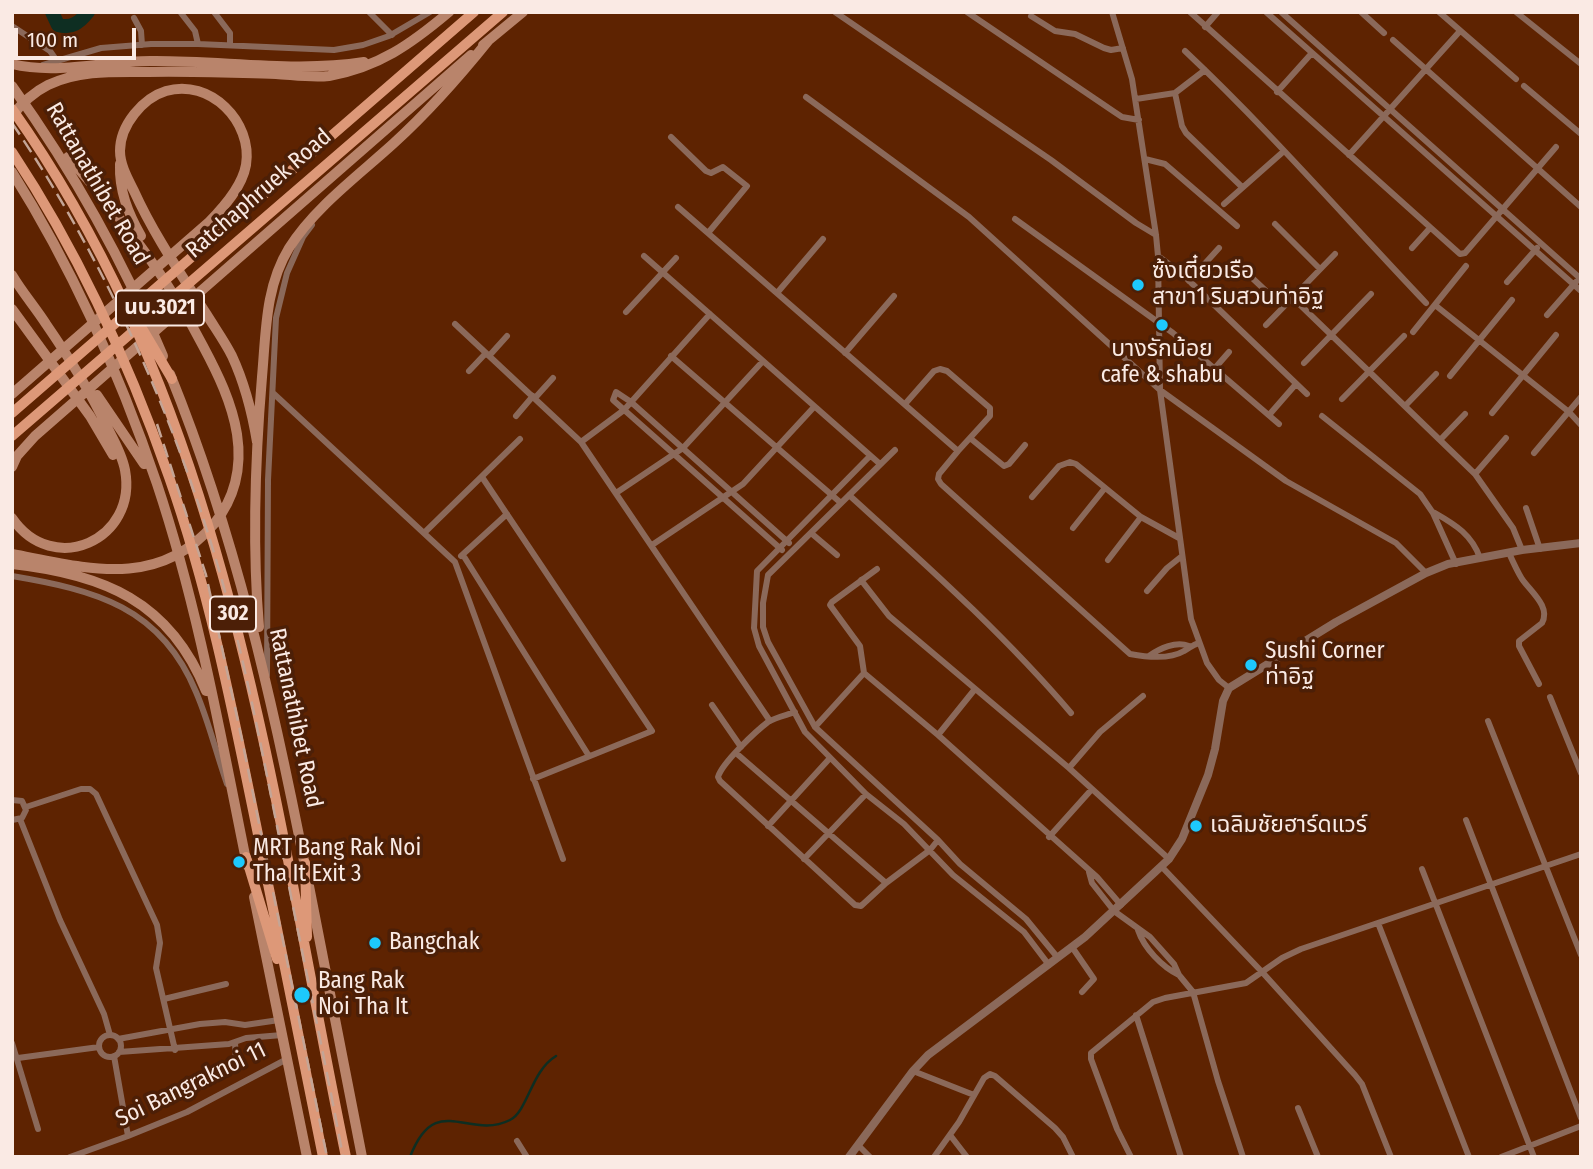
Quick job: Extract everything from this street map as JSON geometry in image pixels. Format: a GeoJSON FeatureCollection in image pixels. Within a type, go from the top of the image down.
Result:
{"type":"FeatureCollection","features":[{"type":"Feature","properties":{"kind":"main road"},"geometry":{"type":"LineString","coordinates":[[12,116],[34,94],[49,85],[74,76],[97,72],[192,71],[326,76],[359,69],[389,57],[409,45],[449,12]]}},
{"type":"Feature","properties":{"kind":"main road","name":"Ratchaphruek Road"},"geometry":{"type":"LineString","coordinates":[[12,412],[474,12]]}},
{"type":"Feature","properties":{"kind":"main road","name":"Ratchaphruek Road"},"geometry":{"type":"LineString","coordinates":[[12,436],[503,12]]}},
{"type":"Feature","properties":{"kind":"main road"},"geometry":{"type":"LineString","coordinates":[[12,467],[17,456],[35,436],[523,12]]}},
{"type":"Feature","properties":{"kind":"main road"},"geometry":{"type":"LineString","coordinates":[[261,657],[255,551],[257,442],[266,316],[272,289],[289,249],[303,229],[424,113],[488,41]]}},
{"type":"Feature","properties":{"kind":"main road"},"geometry":{"type":"LineString","coordinates":[[12,64],[51,69],[151,61],[330,66],[389,57]]}},
{"type":"Feature","properties":{"kind":"main road","name":"Rattanathibet Road"},"geometry":{"type":"LineString","coordinates":[[12,86],[72,173],[128,276],[205,465],[244,590],[267,682],[362,1157]]}},
{"type":"Feature","properties":{"kind":"main road"},"geometry":{"type":"LineString","coordinates":[[12,394],[209,222],[224,206],[240,182],[246,165],[245,149],[242,130],[231,112],[216,98],[192,90],[169,90],[142,105],[125,131],[120,150],[120,186],[125,205],[163,277],[211,362],[232,411],[239,459],[232,496],[205,533],[170,559],[134,569],[93,569],[14,558]]}},
{"type":"Feature","properties":{"kind":"main road","name":"Rattanathibet Road"},"geometry":{"type":"LineString","coordinates":[[12,109],[60,181],[115,282],[144,346],[192,470],[216,547],[261,728],[346,1157]]}},
{"type":"Feature","properties":{"kind":"main road"},"geometry":{"type":"LineString","coordinates":[[46,134],[118,215],[163,277]]}},
{"type":"Feature","properties":{"kind":"main road"},"geometry":{"type":"LineString","coordinates":[[120,150],[127,176],[152,228],[231,354],[248,397],[257,442]]}},
{"type":"Feature","properties":{"kind":"main road","name":"302"},"geometry":{"type":"LineString","coordinates":[[12,152],[40,194],[94,294],[169,478],[193,555],[226,685],[324,1157]]}},
{"type":"Feature","properties":{"kind":"main road","name":"302"},"geometry":{"type":"LineString","coordinates":[[12,172],[60,256],[103,347],[157,485],[181,565],[220,731],[306,1157]]}},
{"type":"Feature","properties":{"kind":"main road"},"geometry":{"type":"LineString","coordinates":[[12,275],[125,434],[157,485]]}},
{"type":"Feature","properties":{"kind":"main road"},"geometry":{"type":"LineString","coordinates":[[115,282],[172,379]]}},
{"type":"Feature","properties":{"kind":"main road"},"geometry":{"type":"LineString","coordinates":[[12,309],[109,446],[127,488]]}},
{"type":"Feature","properties":{"kind":"main road"},"geometry":{"type":"LineString","coordinates":[[12,518],[22,531],[37,541],[64,549],[78,547],[107,530],[119,517],[127,488],[120,452],[85,382],[67,355]]}},
{"type":"Feature","properties":{"kind":"main road"},"geometry":{"type":"LineString","coordinates":[[14,558],[85,577],[143,604],[185,648],[205,689],[220,731]]}},
{"type":"Feature","properties":{"kind":"main road"},"geometry":{"type":"LineString","coordinates":[[246,857],[296,1022]]}},
{"type":"Feature","properties":{"kind":"main road"},"geometry":{"type":"LineString","coordinates":[[305,863],[308,971]]}},
{"type":"Feature","properties":{"kind":"street"},"geometry":{"type":"LineString","coordinates":[[214,12],[230,33],[230,46]]}},
{"type":"Feature","properties":{"kind":"street"},"geometry":{"type":"LineString","coordinates":[[369,12],[392,35]]}},
{"type":"Feature","properties":{"kind":"street"},"geometry":{"type":"LineString","coordinates":[[31,68],[93,49],[142,45],[198,44],[334,50],[363,45],[392,35],[430,12]]}},
{"type":"Feature","properties":{"kind":"street"},"geometry":{"type":"LineString","coordinates":[[835,12],[1156,235]]}},
{"type":"Feature","properties":{"kind":"street"},"geometry":{"type":"LineString","coordinates":[[967,12],[1122,117],[1139,120]]}},
{"type":"Feature","properties":{"kind":"street"},"geometry":{"type":"LineString","coordinates":[[1112,12],[1136,99],[1156,235],[1160,390],[1191,619],[1213,673],[1229,688]]}},
{"type":"Feature","properties":{"kind":"street"},"geometry":{"type":"LineString","coordinates":[[1189,12],[1457,252],[1463,254],[1556,146]]}},
{"type":"Feature","properties":{"kind":"street"},"geometry":{"type":"LineString","coordinates":[[1205,27],[1218,12]]}},
{"type":"Feature","properties":{"kind":"street"},"geometry":{"type":"LineString","coordinates":[[1266,12],[1581,291]]}},
{"type":"Feature","properties":{"kind":"street"},"geometry":{"type":"LineString","coordinates":[[1281,12],[1580,279],[1547,315]]}},
{"type":"Feature","properties":{"kind":"street"},"geometry":{"type":"LineString","coordinates":[[1361,12],[1384,33]]}},
{"type":"Feature","properties":{"kind":"street"},"geometry":{"type":"LineString","coordinates":[[1439,12],[1516,79]]}},
{"type":"Feature","properties":{"kind":"street"},"geometry":{"type":"LineString","coordinates":[[1516,12],[1581,64]]}},
{"type":"Feature","properties":{"kind":"street"},"geometry":{"type":"LineString","coordinates":[[181,13],[195,31],[198,44]]}},
{"type":"Feature","properties":{"kind":"street"},"geometry":{"type":"LineString","coordinates":[[1031,16],[1055,30],[1075,34],[1104,48],[1123,48]]}},
{"type":"Feature","properties":{"kind":"street"},"geometry":{"type":"LineString","coordinates":[[134,18],[141,31],[142,45]]}},
{"type":"Feature","properties":{"kind":"street"},"geometry":{"type":"LineString","coordinates":[[12,26],[50,51],[57,61]]}},
{"type":"Feature","properties":{"kind":"street"},"geometry":{"type":"LineString","coordinates":[[1349,155],[1460,31]]}},
{"type":"Feature","properties":{"kind":"street"},"geometry":{"type":"LineString","coordinates":[[1393,40],[1581,207]]}},
{"type":"Feature","properties":{"kind":"street"},"geometry":{"type":"LineString","coordinates":[[1185,51],[1261,125],[1426,303]]}},
{"type":"Feature","properties":{"kind":"street"},"geometry":{"type":"LineString","coordinates":[[1277,92],[1311,54]]}},
{"type":"Feature","properties":{"kind":"street"},"geometry":{"type":"LineString","coordinates":[[1136,99],[1175,93],[1205,70]]}},
{"type":"Feature","properties":{"kind":"street"},"geometry":{"type":"LineString","coordinates":[[1524,86],[1581,134]]}},
{"type":"Feature","properties":{"kind":"street"},"geometry":{"type":"LineString","coordinates":[[1175,93],[1182,127],[1186,133],[1242,187]]}},
{"type":"Feature","properties":{"kind":"street"},"geometry":{"type":"LineString","coordinates":[[806,97],[969,217],[1160,390],[1286,481],[1396,543],[1426,573]]}},
{"type":"Feature","properties":{"kind":"street"},"geometry":{"type":"LineString","coordinates":[[671,136],[706,171],[711,173],[723,167],[747,186],[708,233]]}},
{"type":"Feature","properties":{"kind":"street"},"geometry":{"type":"LineString","coordinates":[[1224,204],[1284,151]]}},
{"type":"Feature","properties":{"kind":"street"},"geometry":{"type":"LineString","coordinates":[[1145,159],[1164,164],[1237,226]]}},
{"type":"Feature","properties":{"kind":"street"},"geometry":{"type":"LineString","coordinates":[[267,682],[267,493],[276,318],[287,273],[303,237],[333,199]]}},
{"type":"Feature","properties":{"kind":"street"},"geometry":{"type":"LineString","coordinates":[[678,207],[958,451]]}},
{"type":"Feature","properties":{"kind":"street"},"geometry":{"type":"LineString","coordinates":[[1015,219],[1159,322],[1279,424]]}},
{"type":"Feature","properties":{"kind":"street"},"geometry":{"type":"LineString","coordinates":[[1275,224],[1320,269]]}},
{"type":"Feature","properties":{"kind":"street"},"geometry":{"type":"LineString","coordinates":[[1412,248],[1430,228]]}},
{"type":"Feature","properties":{"kind":"street"},"geometry":{"type":"LineString","coordinates":[[777,293],[823,239]]}},
{"type":"Feature","properties":{"kind":"street"},"geometry":{"type":"LineString","coordinates":[[1507,282],[1540,244]]}},
{"type":"Feature","properties":{"kind":"street"},"geometry":{"type":"LineString","coordinates":[[1189,281],[1219,248]]}},
{"type":"Feature","properties":{"kind":"street"},"geometry":{"type":"LineString","coordinates":[[1266,325],[1335,254]]}},
{"type":"Feature","properties":{"kind":"street"},"geometry":{"type":"LineString","coordinates":[[644,256],[880,464]]}},
{"type":"Feature","properties":{"kind":"street"},"geometry":{"type":"LineString","coordinates":[[1158,256],[1189,281],[1307,394]]}},
{"type":"Feature","properties":{"kind":"street"},"geometry":{"type":"LineString","coordinates":[[626,312],[676,258]]}},
{"type":"Feature","properties":{"kind":"street"},"geometry":{"type":"LineString","coordinates":[[1413,332],[1466,267]]}},
{"type":"Feature","properties":{"kind":"street"},"geometry":{"type":"LineString","coordinates":[[1249,275],[1283,307]]}},
{"type":"Feature","properties":{"kind":"street"},"geometry":{"type":"LineString","coordinates":[[1304,363],[1371,295]]}},
{"type":"Feature","properties":{"kind":"street"},"geometry":{"type":"LineString","coordinates":[[845,353],[894,296]]}},
{"type":"Feature","properties":{"kind":"street"},"geometry":{"type":"LineString","coordinates":[[1292,298],[1475,474],[1513,528],[1522,551]]}},
{"type":"Feature","properties":{"kind":"street"},"geometry":{"type":"LineString","coordinates":[[1450,376],[1512,300]]}},
{"type":"Feature","properties":{"kind":"street"},"geometry":{"type":"LineString","coordinates":[[1435,304],[1569,412],[1581,425]]}},
{"type":"Feature","properties":{"kind":"street"},"geometry":{"type":"LineString","coordinates":[[581,442],[624,410],[710,314]]}},
{"type":"Feature","properties":{"kind":"street"},"geometry":{"type":"LineString","coordinates":[[455,324],[581,442],[770,721]]}},
{"type":"Feature","properties":{"kind":"street"},"geometry":{"type":"LineString","coordinates":[[1492,413],[1556,335]]}},
{"type":"Feature","properties":{"kind":"street"},"geometry":{"type":"LineString","coordinates":[[469,371],[507,336]]}},
{"type":"Feature","properties":{"kind":"street"},"geometry":{"type":"LineString","coordinates":[[1342,399],[1404,337]]}},
{"type":"Feature","properties":{"kind":"street"},"geometry":{"type":"LineString","coordinates":[[1215,368],[1229,352]]}},
{"type":"Feature","properties":{"kind":"street"},"geometry":{"type":"LineString","coordinates":[[671,356],[841,503]]}},
{"type":"Feature","properties":{"kind":"street"},"geometry":{"type":"LineString","coordinates":[[616,493],[683,448],[763,361]]}},
{"type":"Feature","properties":{"kind":"street"},"geometry":{"type":"LineString","coordinates":[[905,404],[934,371],[947,371],[992,412],[939,474],[941,484],[1130,654],[1158,658],[1183,652],[1189,646],[1199,643]]}},
{"type":"Feature","properties":{"kind":"street"},"geometry":{"type":"LineString","coordinates":[[1405,406],[1436,374]]}},
{"type":"Feature","properties":{"kind":"street"},"geometry":{"type":"LineString","coordinates":[[516,416],[553,378]]}},
{"type":"Feature","properties":{"kind":"street"},"geometry":{"type":"LineString","coordinates":[[1269,415],[1296,384]]}},
{"type":"Feature","properties":{"kind":"street"},"geometry":{"type":"LineString","coordinates":[[788,556],[624,410],[613,397],[618,392],[631,402],[795,549]]}},
{"type":"Feature","properties":{"kind":"street"},"geometry":{"type":"LineString","coordinates":[[273,393],[455,562],[563,859]]}},
{"type":"Feature","properties":{"kind":"street"},"geometry":{"type":"LineString","coordinates":[[1534,453],[1581,397]]}},
{"type":"Feature","properties":{"kind":"street"},"geometry":{"type":"LineString","coordinates":[[652,545],[733,492],[778,449],[814,407]]}},
{"type":"Feature","properties":{"kind":"street"},"geometry":{"type":"LineString","coordinates":[[1441,439],[1465,414]]}},
{"type":"Feature","properties":{"kind":"street"},"geometry":{"type":"LineString","coordinates":[[1322,416],[1420,494],[1433,513],[1456,564]]}},
{"type":"Feature","properties":{"kind":"street"},"geometry":{"type":"LineString","coordinates":[[970,438],[1004,466],[1009,464],[1025,444]]}},
{"type":"Feature","properties":{"kind":"street"},"geometry":{"type":"LineString","coordinates":[[424,533],[520,439]]}},
{"type":"Feature","properties":{"kind":"street"},"geometry":{"type":"LineString","coordinates":[[1475,474],[1506,439]]}},
{"type":"Feature","properties":{"kind":"street"},"geometry":{"type":"LineString","coordinates":[[895,450],[768,575],[763,603],[763,627],[768,642],[815,727],[978,880],[1030,923],[1058,958]]}},
{"type":"Feature","properties":{"kind":"street"},"geometry":{"type":"LineString","coordinates":[[870,456],[757,571],[754,628],[760,646],[805,732],[866,794],[904,824],[953,875],[1018,926],[1049,965]]}},
{"type":"Feature","properties":{"kind":"street"},"geometry":{"type":"LineString","coordinates":[[1032,497],[1063,462],[1076,464],[1141,517],[1179,538]]}},
{"type":"Feature","properties":{"kind":"street"},"geometry":{"type":"LineString","coordinates":[[482,477],[652,731],[533,779]]}},
{"type":"Feature","properties":{"kind":"street"},"geometry":{"type":"LineString","coordinates":[[1073,528],[1105,488]]}},
{"type":"Feature","properties":{"kind":"street"},"geometry":{"type":"LineString","coordinates":[[849,495],[975,609],[1071,713]]}},
{"type":"Feature","properties":{"kind":"street"},"geometry":{"type":"LineString","coordinates":[[1526,508],[1540,549]]}},
{"type":"Feature","properties":{"kind":"street"},"geometry":{"type":"LineString","coordinates":[[1433,513],[1452,522],[1468,535],[1476,545],[1480,558]]}},
{"type":"Feature","properties":{"kind":"street"},"geometry":{"type":"LineString","coordinates":[[455,562],[507,514]]}},
{"type":"Feature","properties":{"kind":"street"},"geometry":{"type":"LineString","coordinates":[[1108,560],[1141,517]]}},
{"type":"Feature","properties":{"kind":"street"},"geometry":{"type":"LineString","coordinates":[[811,533],[837,555]]}},
{"type":"Feature","properties":{"kind":"street"},"geometry":{"type":"LineString","coordinates":[[849,1157],[913,1071],[942,1044],[1072,947],[1169,859],[1182,839],[1205,783],[1215,749],[1223,701],[1229,688],[1336,622],[1426,573],[1480,558],[1581,543]]}},
{"type":"Feature","properties":{"kind":"street"},"geometry":{"type":"LineString","coordinates":[[1509,553],[1523,579],[1541,602],[1545,613],[1542,623],[1519,641],[1519,646],[1539,684]]}},
{"type":"Feature","properties":{"kind":"street"},"geometry":{"type":"LineString","coordinates":[[463,555],[589,756]]}},
{"type":"Feature","properties":{"kind":"street"},"geometry":{"type":"LineString","coordinates":[[1147,591],[1167,568],[1182,556]]}},
{"type":"Feature","properties":{"kind":"street"},"geometry":{"type":"LineString","coordinates":[[877,569],[830,606],[860,646],[864,673],[1097,877],[1117,908],[1138,930],[1143,942],[1168,970],[1179,975],[1194,992],[1218,1081],[1243,1157]]}},
{"type":"Feature","properties":{"kind":"street"},"geometry":{"type":"LineString","coordinates":[[12,576],[61,584],[112,601],[129,610],[168,642],[179,656],[197,693],[237,812]]}},
{"type":"Feature","properties":{"kind":"street"},"geometry":{"type":"LineString","coordinates":[[861,580],[889,616],[1069,768],[1169,859]]}},
{"type":"Feature","properties":{"kind":"street"},"geometry":{"type":"LineString","coordinates":[[815,727],[864,673]]}},
{"type":"Feature","properties":{"kind":"street"},"geometry":{"type":"LineString","coordinates":[[938,735],[975,688]]}},
{"type":"Feature","properties":{"kind":"street"},"geometry":{"type":"LineString","coordinates":[[1069,768],[1100,732],[1143,696]]}},
{"type":"Feature","properties":{"kind":"street"},"geometry":{"type":"LineString","coordinates":[[1549,697],[1581,773]]}},
{"type":"Feature","properties":{"kind":"street"},"geometry":{"type":"LineString","coordinates":[[712,705],[739,750],[791,802],[886,883]]}},
{"type":"Feature","properties":{"kind":"street"},"geometry":{"type":"LineString","coordinates":[[804,710],[770,721],[719,771],[718,777],[858,907],[930,850],[938,840]]}},
{"type":"Feature","properties":{"kind":"street"},"geometry":{"type":"LineString","coordinates":[[1488,721],[1581,955]]}},
{"type":"Feature","properties":{"kind":"street"},"geometry":{"type":"LineString","coordinates":[[768,825],[830,758]]}},
{"type":"Feature","properties":{"kind":"street"},"geometry":{"type":"LineString","coordinates":[[26,807],[81,789],[90,789],[96,794],[158,925],[160,943],[156,968],[175,1049]]}},
{"type":"Feature","properties":{"kind":"street"},"geometry":{"type":"LineString","coordinates":[[1049,837],[1092,789]]}},
{"type":"Feature","properties":{"kind":"street"},"geometry":{"type":"LineString","coordinates":[[804,859],[866,794]]}},
{"type":"Feature","properties":{"kind":"street"},"geometry":{"type":"LineString","coordinates":[[12,800],[22,801],[26,807],[26,813],[16,820],[104,1014],[110,1035],[118,1039],[200,1024],[225,1022],[245,1026],[279,1020]]}},
{"type":"Feature","properties":{"kind":"street"},"geometry":{"type":"LineString","coordinates":[[1466,820],[1581,1118]]}},
{"type":"Feature","properties":{"kind":"street"},"geometry":{"type":"LineString","coordinates":[[1131,1157],[1117,1129],[1091,1056],[1093,1049],[1158,999],[1246,983],[1289,954],[1581,854]]}},
{"type":"Feature","properties":{"kind":"street"},"geometry":{"type":"LineString","coordinates":[[1162,867],[1263,972],[1362,1084],[1391,1157]]}},
{"type":"Feature","properties":{"kind":"street"},"geometry":{"type":"LineString","coordinates":[[1422,869],[1534,1157]]}},
{"type":"Feature","properties":{"kind":"street"},"geometry":{"type":"LineString","coordinates":[[1378,923],[1469,1157]]}},
{"type":"Feature","properties":{"kind":"street"},"geometry":{"type":"LineString","coordinates":[[1072,947],[1094,979],[1082,992]]}},
{"type":"Feature","properties":{"kind":"street"},"geometry":{"type":"LineString","coordinates":[[164,999],[226,984]]}},
{"type":"Feature","properties":{"kind":"street"},"geometry":{"type":"LineString","coordinates":[[1136,1015],[1181,1157]]}},
{"type":"Feature","properties":{"kind":"street"},"geometry":{"type":"LineString","coordinates":[[110,1035],[101,1040],[99,1047],[104,1055],[282,1035]]}},
{"type":"Feature","properties":{"kind":"street"},"geometry":{"type":"LineString","coordinates":[[118,1039],[121,1045],[116,1054],[128,1136]]}},
{"type":"Feature","properties":{"kind":"street"},"geometry":{"type":"LineString","coordinates":[[215,1071],[236,1064],[234,1042]]}},
{"type":"Feature","properties":{"kind":"street"},"geometry":{"type":"LineString","coordinates":[[12,1043],[38,1129]]}},
{"type":"Feature","properties":{"kind":"street"},"geometry":{"type":"LineString","coordinates":[[18,1058],[99,1047]]}},
{"type":"Feature","properties":{"kind":"street","name":"Soi Bangraknoi 11"},"geometry":{"type":"LineString","coordinates":[[75,1156],[92,1153],[187,1112],[287,1059]]}},
{"type":"Feature","properties":{"kind":"street"},"geometry":{"type":"LineString","coordinates":[[913,1071],[974,1095]]}},
{"type":"Feature","properties":{"kind":"street"},"geometry":{"type":"LineString","coordinates":[[934,1157],[986,1076],[995,1076],[1055,1128],[1073,1157]]}},
{"type":"Feature","properties":{"kind":"street"},"geometry":{"type":"LineString","coordinates":[[1298,1108],[1318,1157]]}},
{"type":"Feature","properties":{"kind":"street"},"geometry":{"type":"LineString","coordinates":[[1501,1157],[1581,1126]]}},
{"type":"Feature","properties":{"kind":"street"},"geometry":{"type":"LineString","coordinates":[[950,1135],[967,1157]]}},
{"type":"Feature","properties":{"kind":"street"},"geometry":{"type":"LineString","coordinates":[[517,1141],[527,1157]]}},
{"type":"Feature","properties":{"kind":"street"},"geometry":{"type":"LineString","coordinates":[[858,1145],[870,1157]]}},
{"type":"Feature","properties":{"kind":"waterway"},"geometry":{"type":"LineString","coordinates":[[52,12],[58,25],[67,26],[79,22],[88,12]]}},
{"type":"Feature","properties":{"kind":"waterway"},"geometry":{"type":"LineString","coordinates":[[410,1157],[420,1137],[431,1126],[442,1121],[495,1125],[510,1120],[521,1108],[541,1071],[556,1056]]}},
{"type":"Feature","properties":{"kind":"railway"},"geometry":{"type":"LineString","coordinates":[[12,123],[76,227],[133,339],[181,454],[201,512],[247,680],[343,1157]]}},
{"type":"Feature","properties":{"kind":"railway"},"geometry":{"type":"LineString","coordinates":[[157,424],[206,575],[327,1157]]}},
{"type":"Feature","properties":{"kind":"place","name":"ซ้งเตี๋ยวเรือ สาขา1 ริมสวนท่าอิฐ"},"geometry":{"type":"Point","coordinates":[1138,285]}},
{"type":"Feature","properties":{"kind":"place","name":"บางรักน้อย cafe & shabu"},"geometry":{"type":"Point","coordinates":[1162,325]}},
{"type":"Feature","properties":{"kind":"place","name":"Sushi Corner ท่าอิฐ"},"geometry":{"type":"Point","coordinates":[1251,665]}},
{"type":"Feature","properties":{"kind":"place","name":"เฉลิมชัยฮาร์ดแวร์"},"geometry":{"type":"Point","coordinates":[1196,826]}},
{"type":"Feature","properties":{"kind":"place","name":"MRT Bang Rak Noi Tha It Exit 3"},"geometry":{"type":"Point","coordinates":[239,862]}},
{"type":"Feature","properties":{"kind":"place","name":"Bangchak"},"geometry":{"type":"Point","coordinates":[375,943]}},
{"type":"Feature","properties":{"kind":"place","name":"Bang Rak Noi Tha It"},"geometry":{"type":"Point","coordinates":[302,995]}}]}
